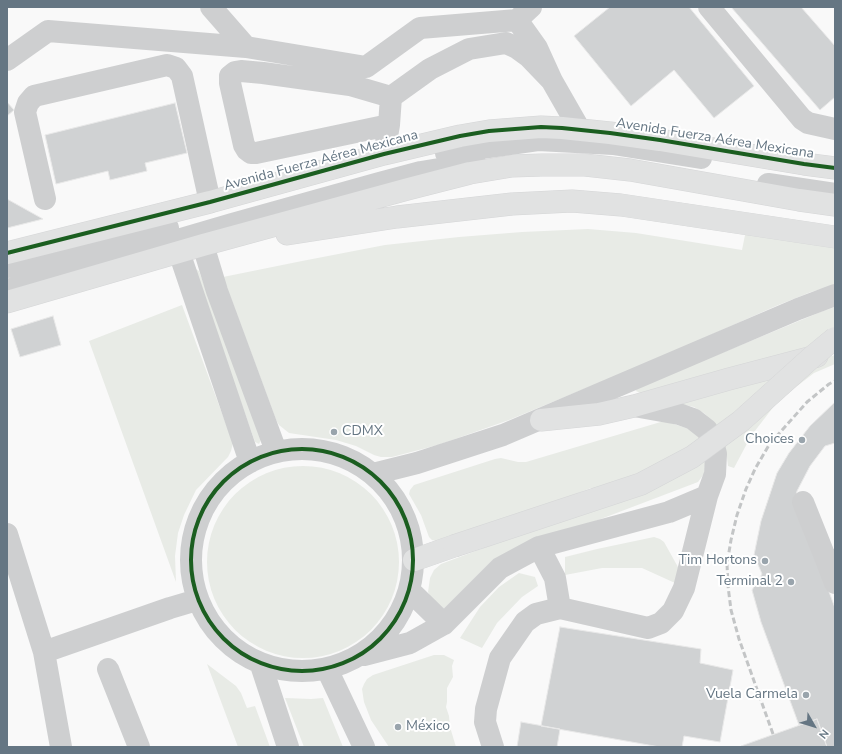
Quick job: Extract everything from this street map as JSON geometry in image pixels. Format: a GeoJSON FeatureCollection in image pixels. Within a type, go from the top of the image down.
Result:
{"type":"FeatureCollection","features":[{"type":"Feature","properties":{"kind":"main road","name":"Avenida Fuerza Aérea Mexicana"},"geometry":{"type":"LineString","coordinates":[[7,253],[210,202],[384,154],[460,136],[489,131],[541,127],[580,130],[660,140],[835,168]]}},
{"type":"Feature","properties":{"kind":"main road"},"geometry":{"type":"LineString","coordinates":[[7,302],[202,245],[437,181],[470,173],[512,166],[585,165],[630,170],[835,205]]}},
{"type":"Feature","properties":{"kind":"main road"},"geometry":{"type":"LineString","coordinates":[[202,245],[512,204],[572,201],[621,205],[835,237]]}},
{"type":"Feature","properties":{"kind":"main road"},"geometry":{"type":"LineString","coordinates":[[414,560],[641,484],[692,457],[741,421],[835,338]]}},
{"type":"Feature","properties":{"kind":"main road"},"geometry":{"type":"LineString","coordinates":[[541,420],[599,414],[634,406],[835,350]]}},
{"type":"Feature","properties":{"kind":"street"},"geometry":{"type":"LineString","coordinates":[[211,7],[246,47]]}},
{"type":"Feature","properties":{"kind":"street"},"geometry":{"type":"LineString","coordinates":[[708,7],[802,119],[808,123],[835,129]]}},
{"type":"Feature","properties":{"kind":"street"},"geometry":{"type":"LineString","coordinates":[[7,60],[48,31],[246,47],[366,67],[420,28],[524,13],[537,48],[552,81],[580,130]]}},
{"type":"Feature","properties":{"kind":"street"},"geometry":{"type":"LineString","coordinates":[[384,154],[389,125],[391,97],[430,68],[469,49],[506,43],[517,48],[528,56],[552,81]]}},
{"type":"Feature","properties":{"kind":"street"},"geometry":{"type":"LineString","coordinates":[[45,199],[25,112],[28,103],[34,96],[166,65],[176,68],[182,76],[210,202]]}},
{"type":"Feature","properties":{"kind":"street"},"geometry":{"type":"LineString","coordinates":[[389,125],[251,153],[246,150],[244,146],[230,83],[230,76],[235,72],[241,71],[263,73],[350,85],[391,97]]}},
{"type":"Feature","properties":{"kind":"street"},"geometry":{"type":"LineString","coordinates":[[7,267],[236,212],[364,172],[420,157],[538,140],[613,144],[835,177]]}},
{"type":"Feature","properties":{"kind":"street"},"geometry":{"type":"LineString","coordinates":[[7,290],[232,224],[414,174],[480,162],[521,157],[594,156],[835,194]]}},
{"type":"Feature","properties":{"kind":"street"},"geometry":{"type":"LineString","coordinates":[[202,245],[217,291],[276,451]]}},
{"type":"Feature","properties":{"kind":"street"},"geometry":{"type":"LineString","coordinates":[[179,252],[250,462]]}},
{"type":"Feature","properties":{"kind":"street"},"geometry":{"type":"LineString","coordinates":[[373,474],[417,463],[503,435],[791,312],[835,295]]}},
{"type":"Feature","properties":{"kind":"street"},"geometry":{"type":"LineString","coordinates":[[493,747],[485,722],[486,709],[500,658],[525,622],[536,614],[560,608],[648,628],[661,623],[673,611],[684,588],[707,496],[715,474],[716,454],[713,442],[707,430],[693,419],[679,414],[634,406]]}},
{"type":"Feature","properties":{"kind":"street"},"geometry":{"type":"LineString","coordinates":[[357,657],[390,629],[401,610],[409,590],[414,560],[410,534],[402,512],[390,491],[373,474],[352,460],[328,452],[304,448],[276,451],[250,462],[224,480],[204,506],[193,536],[191,568],[197,600],[212,627],[234,649],[261,665],[283,670],[305,672],[327,669],[357,657],[410,643],[444,624],[500,568],[540,547],[669,512],[707,496]]}},
{"type":"Feature","properties":{"kind":"street"},"geometry":{"type":"LineString","coordinates":[[803,502],[831,561],[835,583]]}},
{"type":"Feature","properties":{"kind":"street"},"geometry":{"type":"LineString","coordinates":[[7,534],[44,652],[61,747]]}},
{"type":"Feature","properties":{"kind":"street"},"geometry":{"type":"LineString","coordinates":[[540,547],[555,578],[560,608]]}},
{"type":"Feature","properties":{"kind":"street"},"geometry":{"type":"LineString","coordinates":[[409,590],[444,624]]}},
{"type":"Feature","properties":{"kind":"street"},"geometry":{"type":"LineString","coordinates":[[44,652],[197,600]]}},
{"type":"Feature","properties":{"kind":"street"},"geometry":{"type":"LineString","coordinates":[[261,665],[288,747]]}},
{"type":"Feature","properties":{"kind":"street"},"geometry":{"type":"LineString","coordinates":[[108,669],[138,747]]}},
{"type":"Feature","properties":{"kind":"street"},"geometry":{"type":"LineString","coordinates":[[327,669],[364,747]]}},
{"type":"Feature","properties":{"kind":"shaded area"},"geometry":{"type":"Polygon","coordinates":[[[749,215],[835,228],[835,285],[811,292],[776,306],[659,358],[509,420],[438,445],[392,457],[381,457],[374,455],[356,446],[336,440],[289,433],[279,425],[223,277],[385,245],[522,232],[588,229],[636,233],[742,250],[749,215]]]}},
{"type":"Feature","properties":{"kind":"shaded area"},"geometry":{"type":"Polygon","coordinates":[[[196,269],[199,271],[261,440],[259,444],[255,442],[195,273],[196,269]]]}},
{"type":"Feature","properties":{"kind":"shaded area"},"geometry":{"type":"Polygon","coordinates":[[[182,305],[233,443],[228,457],[196,490],[184,515],[178,533],[175,556],[176,582],[89,341],[182,305]]]}},
{"type":"Feature","properties":{"kind":"shaded area"},"geometry":{"type":"Polygon","coordinates":[[[835,307],[835,337],[807,348],[740,367],[640,393],[636,391],[637,388],[835,307]]]}},
{"type":"Feature","properties":{"kind":"shaded area"},"geometry":{"type":"Polygon","coordinates":[[[835,355],[835,364],[814,373],[778,401],[751,436],[734,468],[728,466],[723,443],[715,426],[705,414],[694,407],[676,403],[835,355]]]}},
{"type":"Feature","properties":{"kind":"shaded area"},"geometry":{"type":"Polygon","coordinates":[[[664,421],[696,431],[706,452],[704,474],[698,482],[585,525],[448,608],[443,608],[430,596],[428,592],[430,578],[434,570],[441,564],[598,505],[591,488],[542,507],[436,541],[429,537],[421,515],[409,494],[414,485],[495,459],[501,458],[518,462],[526,462],[664,421]]]}},
{"type":"Feature","properties":{"kind":"shaded area"},"geometry":{"type":"Polygon","coordinates":[[[303,466],[322,468],[340,474],[364,488],[371,494],[377,501],[391,525],[397,543],[399,562],[397,581],[391,599],[377,623],[371,630],[364,636],[340,650],[322,656],[303,658],[284,656],[266,650],[242,636],[235,630],[229,623],[215,599],[209,581],[207,562],[209,543],[215,525],[229,501],[235,494],[242,488],[266,474],[284,468],[303,466]]]}},
{"type":"Feature","properties":{"kind":"shaded area"},"geometry":{"type":"Polygon","coordinates":[[[654,537],[664,542],[683,576],[675,583],[642,568],[602,568],[565,575],[565,557],[654,537]]]}},
{"type":"Feature","properties":{"kind":"shaded area"},"geometry":{"type":"Polygon","coordinates":[[[519,573],[535,577],[538,586],[522,597],[497,623],[482,648],[460,638],[480,607],[499,587],[519,573]]]}},
{"type":"Feature","properties":{"kind":"shaded area"},"geometry":{"type":"Polygon","coordinates":[[[434,655],[444,655],[454,660],[452,666],[453,677],[447,688],[446,707],[456,747],[389,747],[371,720],[364,702],[362,689],[364,684],[367,679],[373,675],[434,655]]]}},
{"type":"Feature","properties":{"kind":"shaded area"},"geometry":{"type":"Polygon","coordinates":[[[207,664],[236,686],[241,693],[247,708],[255,706],[270,747],[238,747],[207,664]]]}},
{"type":"Feature","properties":{"kind":"shaded area"},"geometry":{"type":"Polygon","coordinates":[[[285,698],[323,698],[343,747],[304,747],[285,698]]]}},
{"type":"Feature","properties":{"kind":"building"},"geometry":{"type":"Polygon","coordinates":[[[610,7],[689,7],[754,86],[714,118],[674,70],[631,106],[574,36],[610,7]]]}},
{"type":"Feature","properties":{"kind":"building"},"geometry":{"type":"Polygon","coordinates":[[[731,7],[801,7],[835,46],[835,97],[820,110],[731,7]]]}},
{"type":"Feature","properties":{"kind":"building"},"geometry":{"type":"Polygon","coordinates":[[[7,102],[14,110],[7,116],[7,102]]]}},
{"type":"Feature","properties":{"kind":"building"},"geometry":{"type":"Polygon","coordinates":[[[175,103],[187,153],[145,163],[147,171],[110,180],[108,171],[56,184],[45,135],[175,103]]]}},
{"type":"Feature","properties":{"kind":"building"},"geometry":{"type":"Polygon","coordinates":[[[7,199],[43,219],[7,228],[7,199]]]}},
{"type":"Feature","properties":{"kind":"building"},"geometry":{"type":"Polygon","coordinates":[[[53,316],[61,345],[20,357],[11,329],[53,316]]]}},
{"type":"Feature","properties":{"kind":"building","name":"Terminal 2"},"geometry":{"type":"Polygon","coordinates":[[[835,402],[835,443],[825,446],[810,466],[797,491],[795,500],[835,608],[835,747],[827,747],[817,719],[799,725],[761,622],[752,590],[762,574],[754,555],[761,521],[777,473],[789,453],[810,426],[835,402]]]}},
{"type":"Feature","properties":{"kind":"building"},"geometry":{"type":"Polygon","coordinates":[[[560,627],[701,649],[700,663],[733,670],[720,742],[684,736],[682,747],[660,747],[541,726],[560,627]]]}},
{"type":"Feature","properties":{"kind":"building"},"geometry":{"type":"Polygon","coordinates":[[[817,719],[827,747],[740,747],[741,746],[817,719]]]}},
{"type":"Feature","properties":{"kind":"building"},"geometry":{"type":"Polygon","coordinates":[[[521,722],[560,729],[557,747],[517,747],[521,722]]]}},
{"type":"Feature","properties":{"kind":"railway"},"geometry":{"type":"LineString","coordinates":[[773,734],[739,639],[731,610],[727,564],[731,540],[737,515],[746,489],[755,469],[769,445],[807,402],[835,381]]}},
{"type":"Feature","properties":{"kind":"cycle path"},"geometry":{"type":"LineString","coordinates":[[7,253],[210,202],[384,154],[460,136],[489,131],[541,127],[610,133],[835,168]]}},
{"type":"Feature","properties":{"kind":"cycle path"},"geometry":{"type":"LineString","coordinates":[[291,449],[313,449],[345,457],[364,468],[381,481],[394,498],[405,517],[411,538],[413,560],[411,582],[405,603],[394,622],[381,639],[364,652],[345,663],[313,671],[291,671],[259,663],[240,652],[223,639],[210,622],[199,603],[191,571],[191,549],[199,517],[210,498],[223,481],[240,468],[259,457],[291,449]]}},
{"type":"Feature","properties":{"kind":"place","name":"CDMX"},"geometry":{"type":"Point","coordinates":[334,432]}},
{"type":"Feature","properties":{"kind":"place","name":"Choices"},"geometry":{"type":"Point","coordinates":[802,440]}},
{"type":"Feature","properties":{"kind":"place","name":"Tim Hortons"},"geometry":{"type":"Point","coordinates":[765,561]}},
{"type":"Feature","properties":{"kind":"place","name":"Terminal 2"},"geometry":{"type":"Point","coordinates":[791,582]}},
{"type":"Feature","properties":{"kind":"place","name":"Vuela Carmela"},"geometry":{"type":"Point","coordinates":[806,695]}},
{"type":"Feature","properties":{"kind":"place","name":"México"},"geometry":{"type":"Point","coordinates":[398,727]}}]}
